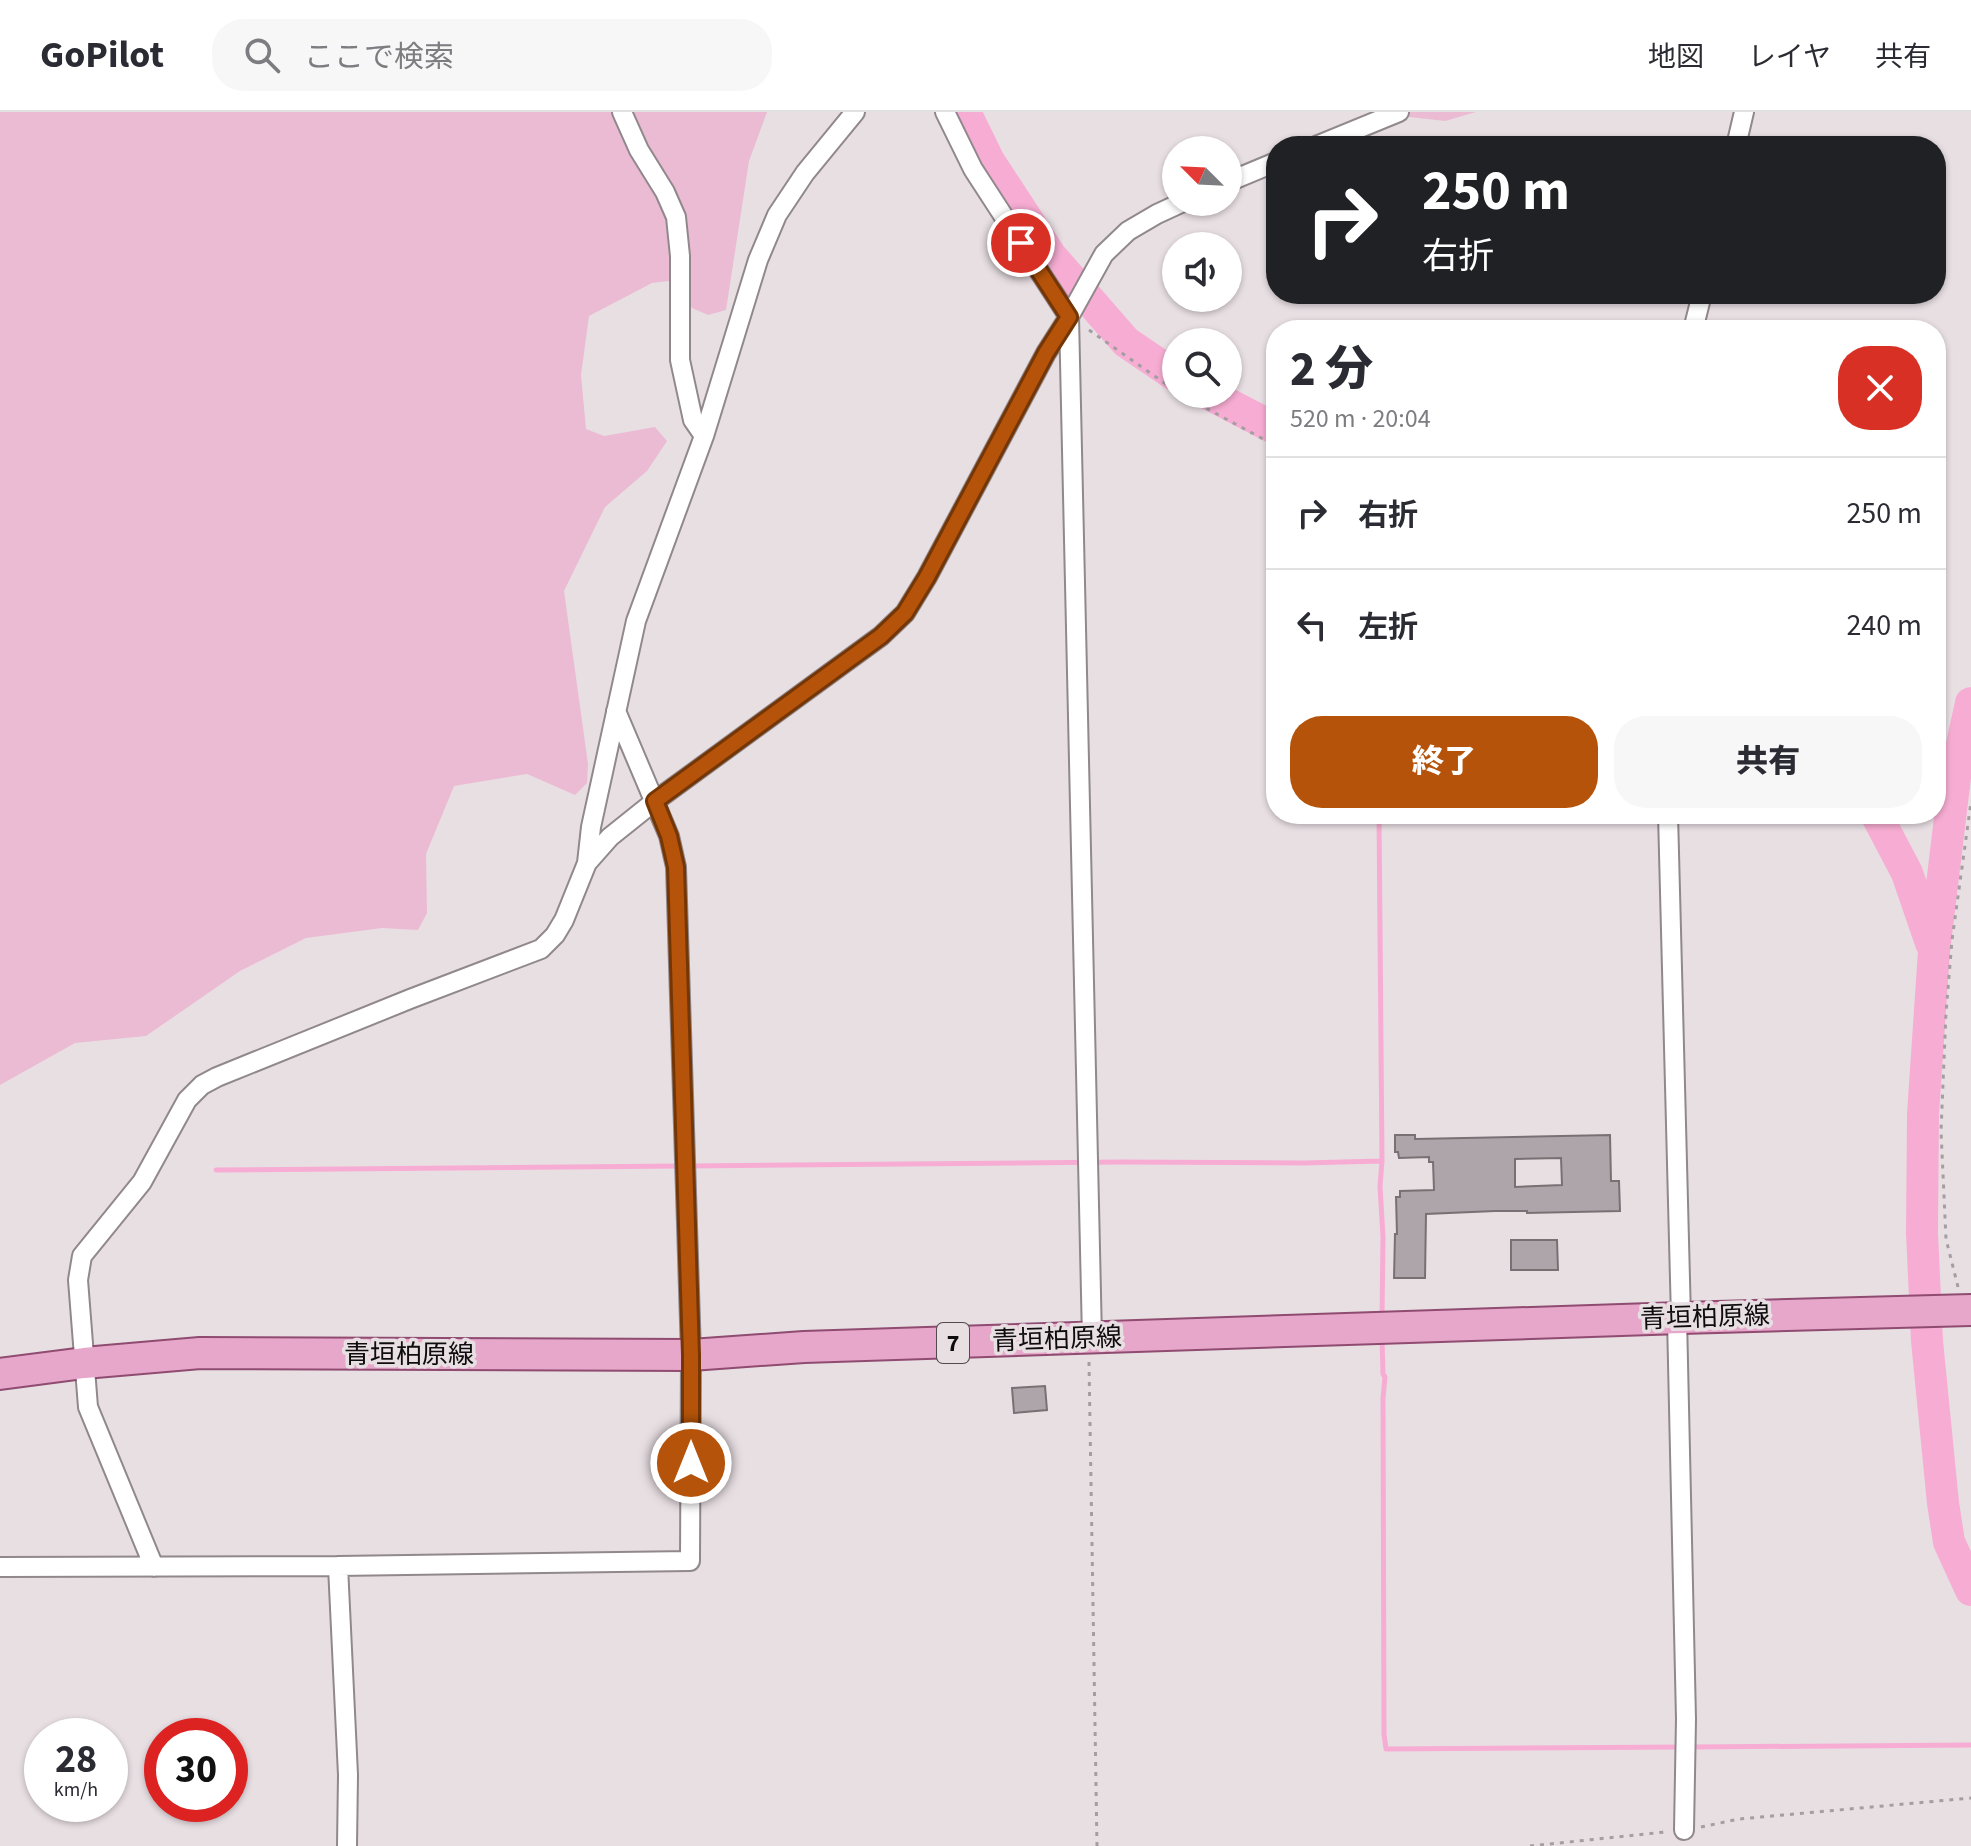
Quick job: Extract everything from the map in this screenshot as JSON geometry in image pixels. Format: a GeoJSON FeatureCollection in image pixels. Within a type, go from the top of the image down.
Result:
{"type":"FeatureCollection","features":[{"type":"Feature","properties":{"kind":"main road","name":"青垣柏原線"},"geometry":{"type":"LineString","coordinates":[[0,1374],[200,1353],[691,1355],[804,1347],[1963,1310]]}},
{"type":"Feature","properties":{"kind":"street"},"geometry":{"type":"LineString","coordinates":[[622,112],[676,217],[680,256],[680,360],[693,420],[704,436]]}},
{"type":"Feature","properties":{"kind":"street"},"geometry":{"type":"LineString","coordinates":[[154,1567],[88,1407],[78,1280],[82,1256],[142,1182],[187,1100],[202,1085],[541,949],[555,935],[587,863],[591,827],[636,621],[704,436],[758,260],[777,215],[805,173],[855,112]]}},
{"type":"Feature","properties":{"kind":"street"},"geometry":{"type":"LineString","coordinates":[[945,112],[973,169],[1073,308],[1090,1338]]}},
{"type":"Feature","properties":{"kind":"street"},"geometry":{"type":"LineString","coordinates":[[1340,136],[1399,112]]}},
{"type":"Feature","properties":{"kind":"street"},"geometry":{"type":"LineString","coordinates":[[1738,136],[1744,112]]}},
{"type":"Feature","properties":{"kind":"street"},"geometry":{"type":"LineString","coordinates":[[1242,176],[1266,166]]}},
{"type":"Feature","properties":{"kind":"street"},"geometry":{"type":"LineString","coordinates":[[587,863],[610,837],[655,801],[881,636],[905,613],[1046,353],[1104,254],[1128,231],[1162,212]]}},
{"type":"Feature","properties":{"kind":"street"},"geometry":{"type":"LineString","coordinates":[[0,1567],[690,1561],[691,1355],[676,867],[669,836],[616,711]]}},
{"type":"Feature","properties":{"kind":"street"},"geometry":{"type":"LineString","coordinates":[[1668,824],[1686,1719],[1684,1830]]}},
{"type":"Feature","properties":{"kind":"street"},"geometry":{"type":"LineString","coordinates":[[338,1566],[348,1775],[347,1846]]}},
{"type":"Feature","properties":{"kind":"path"},"geometry":{"type":"LineString","coordinates":[[1073,308],[1162,380]]}},
{"type":"Feature","properties":{"kind":"path"},"geometry":{"type":"LineString","coordinates":[[1206,408],[1266,441]]}},
{"type":"Feature","properties":{"kind":"path"},"geometry":{"type":"LineString","coordinates":[[1963,1310],[1946,1239],[1941,1131],[1951,954],[1971,802]]}},
{"type":"Feature","properties":{"kind":"path"},"geometry":{"type":"LineString","coordinates":[[1090,1338],[1097,1846]]}},
{"type":"Feature","properties":{"kind":"path"},"geometry":{"type":"LineString","coordinates":[[1530,1846],[1684,1830],[1739,1819],[1971,1798]]}},
{"type":"Feature","properties":{"kind":"shaded area"},"geometry":{"type":"Polygon","coordinates":[[[0,112],[767,112],[749,161],[726,310],[708,315],[692,308],[684,293],[669,281],[652,283],[589,316],[581,375],[586,429],[604,436],[655,427],[667,441],[647,471],[605,507],[564,591],[588,764],[587,783],[575,795],[527,774],[454,786],[426,854],[427,913],[418,930],[382,928],[306,938],[240,971],[146,1036],[75,1043],[0,1085],[0,112]]]}},
{"type":"Feature","properties":{"kind":"shaded area"},"geometry":{"type":"Polygon","coordinates":[[[1405,112],[1476,112],[1445,121],[1409,117],[1405,112]]]}},
{"type":"Feature","properties":{"kind":"building"},"geometry":{"type":"Polygon","coordinates":[[[1395,1135],[1415,1135],[1415,1139],[1610,1135],[1611,1181],[1619,1181],[1620,1211],[1426,1214],[1425,1278],[1394,1278],[1396,1197],[1400,1197],[1400,1191],[1434,1190],[1433,1162],[1429,1162],[1429,1157],[1399,1158],[1398,1152],[1395,1152],[1395,1135]],[[1561,1158],[1515,1159],[1515,1187],[1562,1185],[1561,1158]]]}},
{"type":"Feature","properties":{"kind":"building"},"geometry":{"type":"Polygon","coordinates":[[[1511,1240],[1557,1240],[1558,1270],[1511,1270],[1511,1240]]]}},
{"type":"Feature","properties":{"kind":"building"},"geometry":{"type":"Polygon","coordinates":[[[1045,1386],[1047,1410],[1014,1413],[1012,1388],[1045,1386]]]}},
{"type":"Feature","properties":{"kind":"waterway"},"geometry":{"type":"LineString","coordinates":[[965,112],[989,161],[1051,256],[1126,342],[1162,366]]}},
{"type":"Feature","properties":{"kind":"waterway"},"geometry":{"type":"LineString","coordinates":[[1236,408],[1266,424]]}},
{"type":"Feature","properties":{"kind":"waterway"},"geometry":{"type":"LineString","coordinates":[[1971,703],[1955,777],[1934,951],[1923,1114],[1922,1233],[1927,1341],[1943,1503],[1949,1542],[1971,1590]]}},
{"type":"Feature","properties":{"kind":"waterway"},"geometry":{"type":"LineString","coordinates":[[1379,824],[1382,1317]]}},
{"type":"Feature","properties":{"kind":"waterway"},"geometry":{"type":"LineString","coordinates":[[1881,824],[1907,873],[1931,943]]}},
{"type":"Feature","properties":{"kind":"waterway"},"geometry":{"type":"LineString","coordinates":[[691,1166],[1382,1161]]}},
{"type":"Feature","properties":{"kind":"waterway"},"geometry":{"type":"LineString","coordinates":[[216,1170],[681,1166]]}},
{"type":"Feature","properties":{"kind":"waterway"},"geometry":{"type":"LineString","coordinates":[[1382,1339],[1385,1377],[1386,1749],[1681,1747]]}},
{"type":"Feature","properties":{"kind":"waterway"},"geometry":{"type":"LineString","coordinates":[[1691,1747],[1971,1745]]}},
{"type":"Feature","properties":{"kind":"route"},"geometry":{"type":"LineString","coordinates":[[691,1463],[691,1355],[676,867],[669,836],[655,801],[881,636],[905,613],[1046,353],[1069,317],[1021,243]]}}]}
